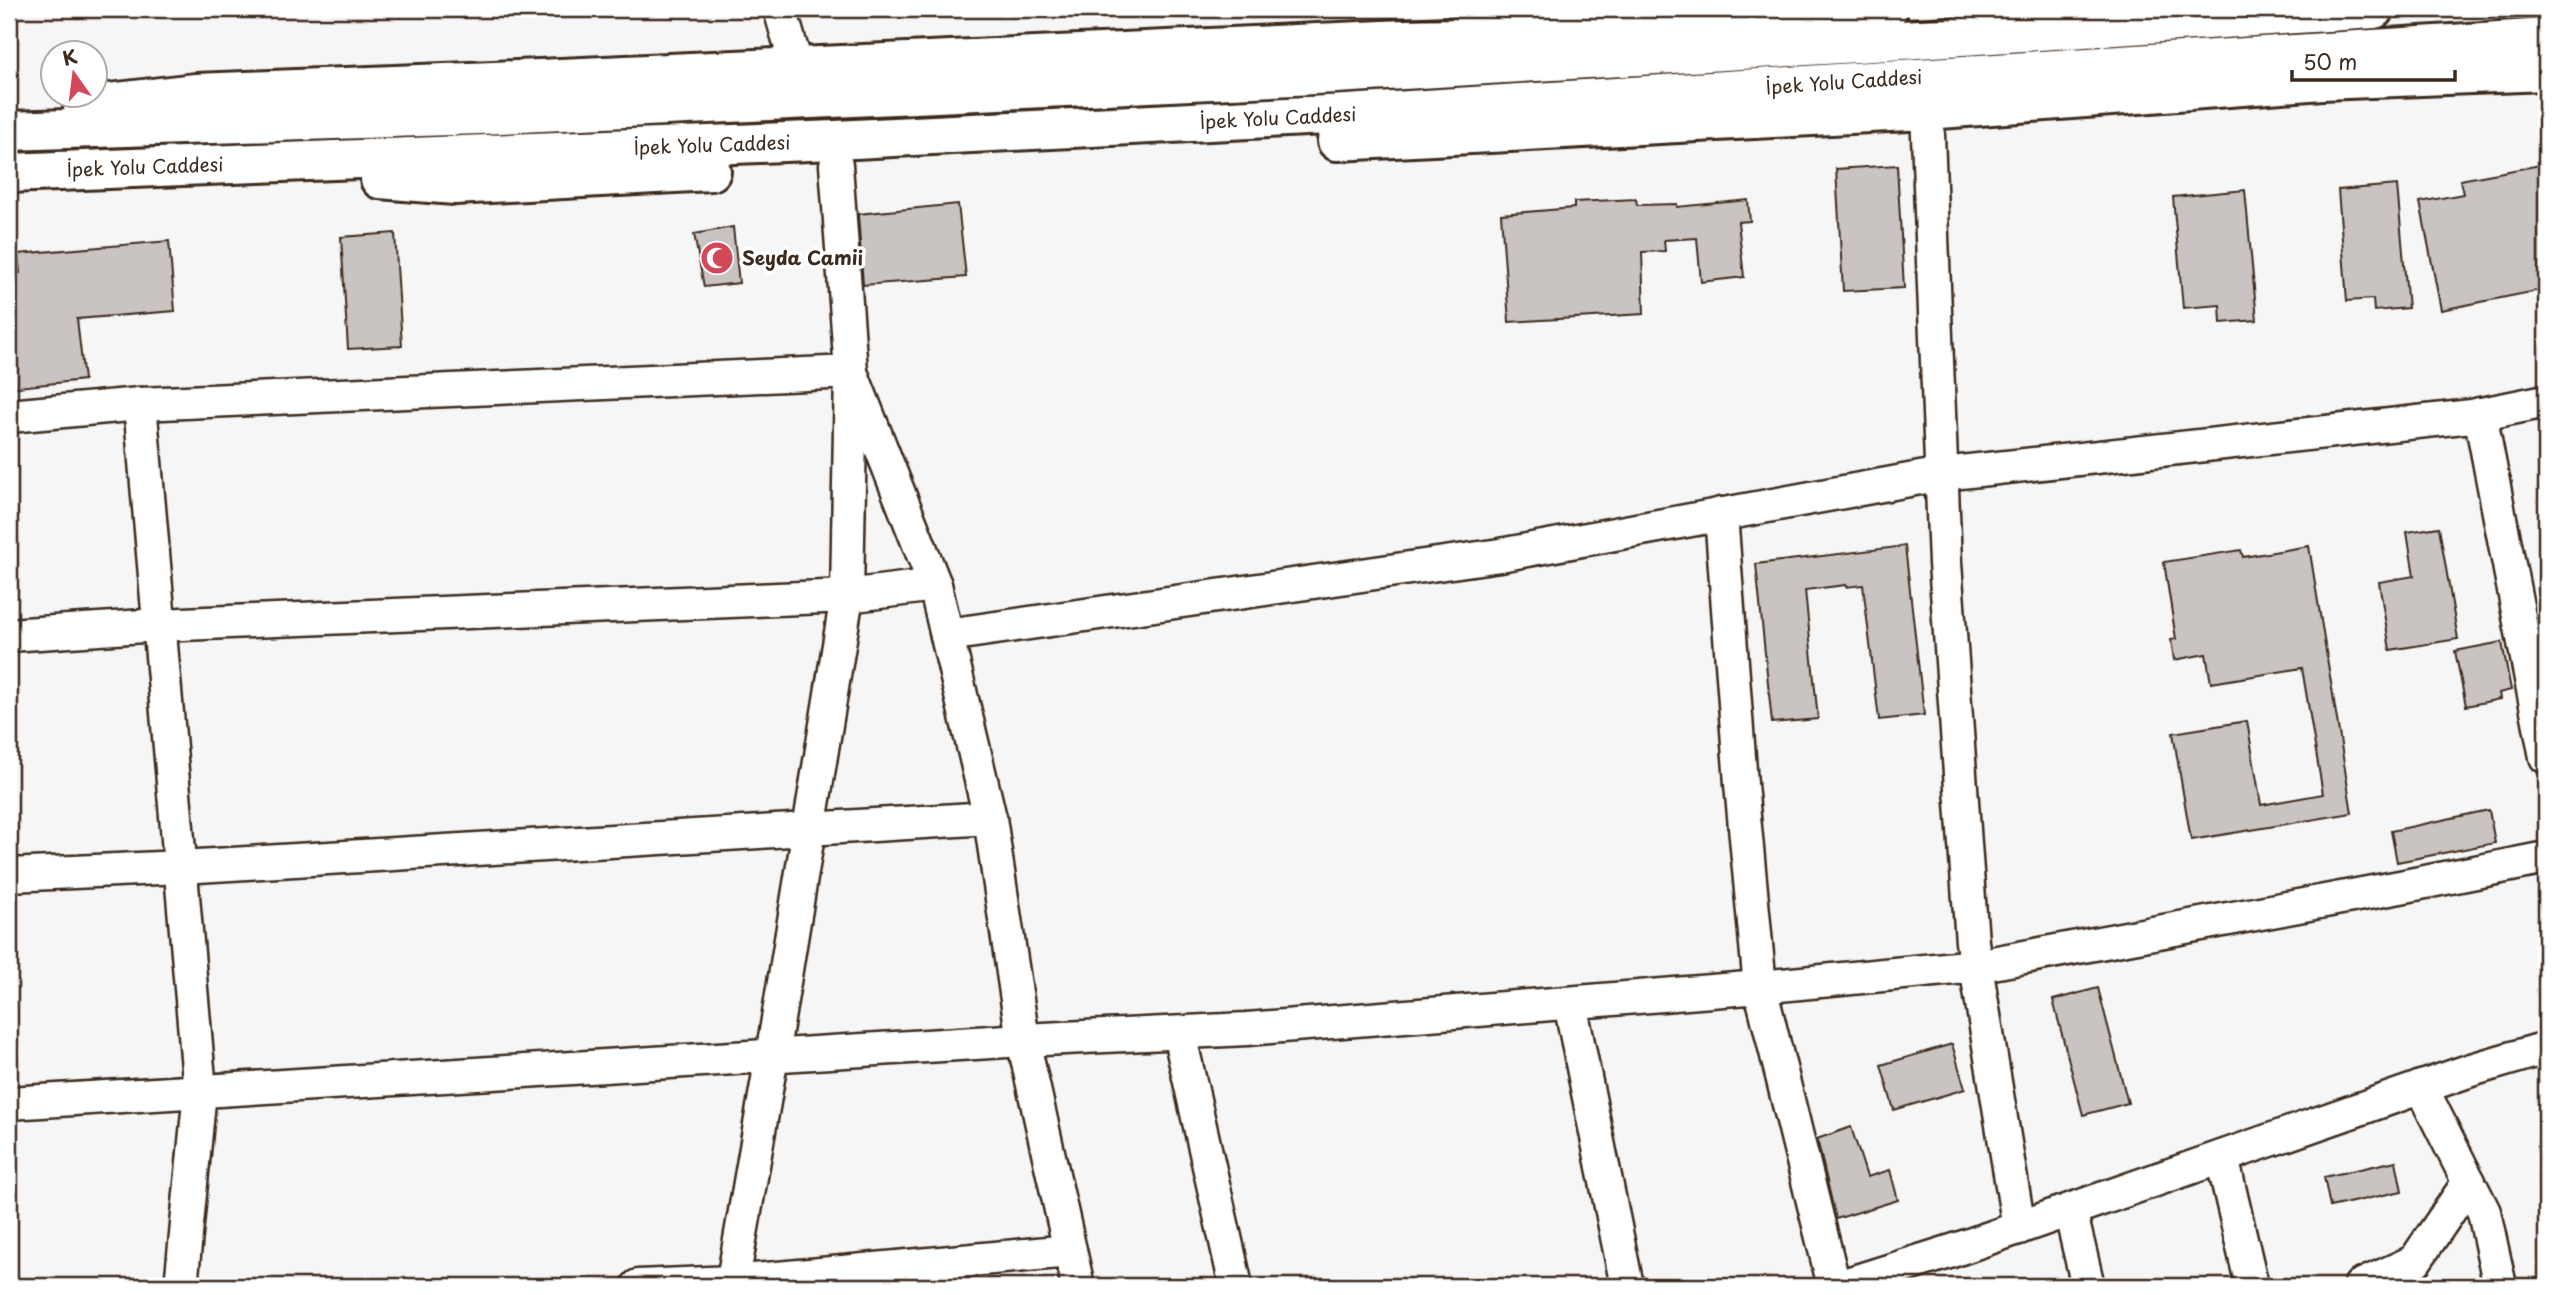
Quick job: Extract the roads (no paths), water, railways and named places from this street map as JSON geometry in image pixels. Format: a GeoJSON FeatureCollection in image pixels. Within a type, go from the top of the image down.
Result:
{"type":"FeatureCollection","features":[{"type":"Feature","properties":{"kind":"highway"},"geometry":{"type":"LineString","coordinates":[[9,117],[196,93],[1554,32],[1877,9]]}},
{"type":"Feature","properties":{"kind":"highway","name":"İpek Yolu Caddesi"},"geometry":{"type":"LineString","coordinates":[[9,131],[520,114],[1350,74],[2374,9]]}},
{"type":"Feature","properties":{"kind":"highway","name":"İpek Yolu Caddesi"},"geometry":{"type":"LineString","coordinates":[[9,173],[835,140],[1347,114],[2546,38]]}},
{"type":"Feature","properties":{"kind":"highway"},"geometry":{"type":"LineString","coordinates":[[210,165],[455,186],[836,164],[1927,110],[2322,80],[2546,71]]}},
{"type":"Feature","properties":{"kind":"street"},"geometry":{"type":"LineString","coordinates":[[780,9],[797,68]]}},
{"type":"Feature","properties":{"kind":"street"},"geometry":{"type":"LineString","coordinates":[[1927,110],[1945,563],[1971,929],[2019,1228]]}},
{"type":"Feature","properties":{"kind":"street"},"geometry":{"type":"LineString","coordinates":[[732,1284],[848,596],[851,372],[836,164]]}},
{"type":"Feature","properties":{"kind":"street"},"geometry":{"type":"LineString","coordinates":[[9,416],[140,404],[851,372]]}},
{"type":"Feature","properties":{"kind":"street"},"geometry":{"type":"LineString","coordinates":[[851,372],[935,585],[990,818],[1023,1040],[1078,1286]]}},
{"type":"Feature","properties":{"kind":"street"},"geometry":{"type":"LineString","coordinates":[[947,635],[1500,555],[1942,474],[2480,414],[2546,401]]}},
{"type":"Feature","properties":{"kind":"street"},"geometry":{"type":"LineString","coordinates":[[140,404],[200,1091],[181,1286]]}},
{"type":"Feature","properties":{"kind":"street"},"geometry":{"type":"LineString","coordinates":[[2480,414],[2546,757]]}},
{"type":"Feature","properties":{"kind":"street"},"geometry":{"type":"LineString","coordinates":[[1721,514],[1741,784],[1760,987],[1835,1286]]}},
{"type":"Feature","properties":{"kind":"street"},"geometry":{"type":"LineString","coordinates":[[9,635],[159,625],[848,596],[935,585]]}},
{"type":"Feature","properties":{"kind":"street"},"geometry":{"type":"LineString","coordinates":[[9,875],[990,818]]}},
{"type":"Feature","properties":{"kind":"street"},"geometry":{"type":"LineString","coordinates":[[9,1103],[1179,1032],[1760,987],[1976,966],[2546,858]]}},
{"type":"Feature","properties":{"kind":"street"},"geometry":{"type":"LineString","coordinates":[[1570,1003],[1626,1286]]}},
{"type":"Feature","properties":{"kind":"street"},"geometry":{"type":"LineString","coordinates":[[1179,1032],[1236,1286]]}},
{"type":"Feature","properties":{"kind":"street"},"geometry":{"type":"LineString","coordinates":[[1841,1286],[2019,1228],[2471,1070],[2546,1048]]}},
{"type":"Feature","properties":{"kind":"street"},"geometry":{"type":"LineString","coordinates":[[2421,1087],[2484,1212],[2500,1286]]}},
{"type":"Feature","properties":{"kind":"street"},"geometry":{"type":"LineString","coordinates":[[2222,1157],[2252,1286]]}},
{"type":"Feature","properties":{"kind":"street"},"geometry":{"type":"LineString","coordinates":[[2360,1286],[2415,1261],[2469,1182]]}},
{"type":"Feature","properties":{"kind":"street"},"geometry":{"type":"LineString","coordinates":[[2070,1210],[2088,1286]]}},
{"type":"Feature","properties":{"kind":"street"},"geometry":{"type":"LineString","coordinates":[[638,1286],[732,1284],[1070,1251]]}},
{"type":"Feature","properties":{"kind":"place","name":"Seyda Camii"},"geometry":{"type":"Point","coordinates":[717,258]}}]}
